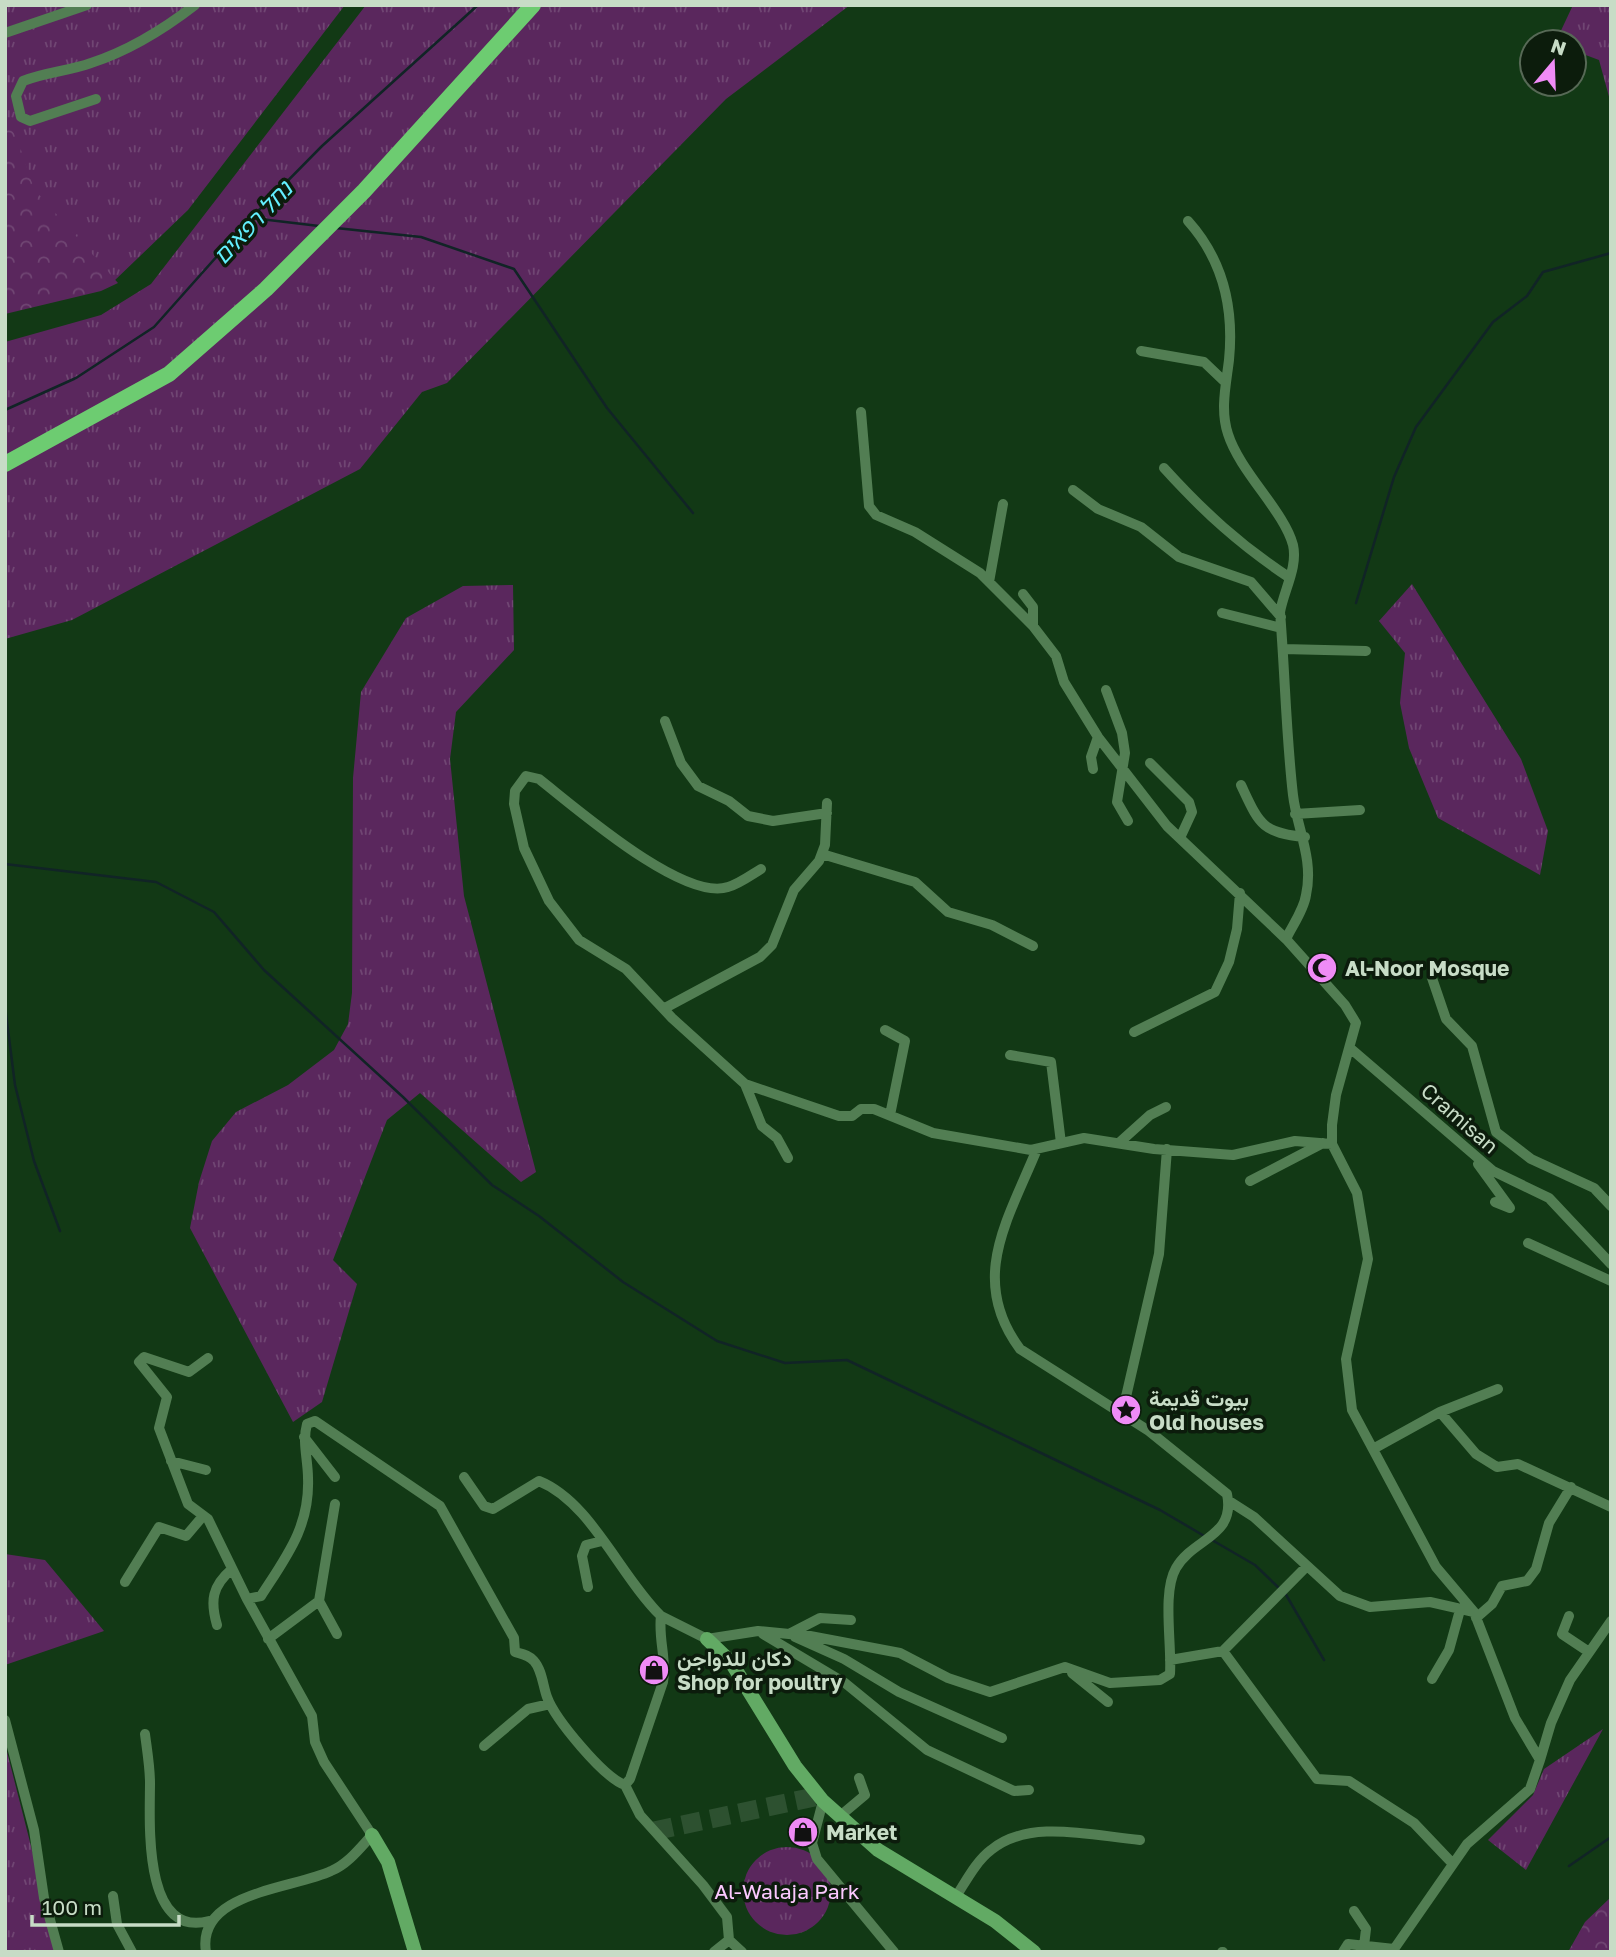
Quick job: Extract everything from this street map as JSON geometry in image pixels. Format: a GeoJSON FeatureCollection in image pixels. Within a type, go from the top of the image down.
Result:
{"type":"FeatureCollection","features":[{"type":"Feature","properties":{"kind":"main road"},"geometry":{"type":"LineString","coordinates":[[5,464],[169,374],[257,297],[364,191],[533,5]]}},
{"type":"Feature","properties":{"kind":"street"},"geometry":{"type":"LineString","coordinates":[[5,33],[88,5]]}},
{"type":"Feature","properties":{"kind":"street"},"geometry":{"type":"LineString","coordinates":[[96,99],[30,121],[21,117],[16,96],[23,81],[102,58],[168,26],[195,5]]}},
{"type":"Feature","properties":{"kind":"street"},"geometry":{"type":"LineString","coordinates":[[1188,221],[1217,262],[1228,301],[1230,350],[1223,395],[1228,435],[1260,494],[1287,528],[1294,547],[1281,623],[1295,814],[1304,837],[1306,897],[1286,939]]}},
{"type":"Feature","properties":{"kind":"street"},"geometry":{"type":"LineString","coordinates":[[1140,351],[1204,362],[1225,382]]}},
{"type":"Feature","properties":{"kind":"street"},"geometry":{"type":"LineString","coordinates":[[861,412],[869,506],[876,515],[915,533],[976,570],[1033,626],[1056,656],[1064,682],[1098,737],[1124,770],[1180,838],[1286,939],[1345,1005],[1356,1023],[1336,1095],[1328,1144],[1357,1193],[1368,1259],[1346,1359],[1352,1410],[1436,1567],[1475,1615],[1515,1718],[1540,1760]]}},
{"type":"Feature","properties":{"kind":"street"},"geometry":{"type":"LineString","coordinates":[[1164,468],[1205,514],[1245,548],[1290,578]]}},
{"type":"Feature","properties":{"kind":"street"},"geometry":{"type":"LineString","coordinates":[[1073,490],[1098,509],[1141,527],[1179,557],[1251,582],[1281,623]]}},
{"type":"Feature","properties":{"kind":"street"},"geometry":{"type":"LineString","coordinates":[[989,582],[1003,503]]}},
{"type":"Feature","properties":{"kind":"street"},"geometry":{"type":"LineString","coordinates":[[1023,594],[1033,607],[1033,626]]}},
{"type":"Feature","properties":{"kind":"street"},"geometry":{"type":"LineString","coordinates":[[1222,613],[1281,623]]}},
{"type":"Feature","properties":{"kind":"street"},"geometry":{"type":"LineString","coordinates":[[1283,649],[1366,651]]}},
{"type":"Feature","properties":{"kind":"street"},"geometry":{"type":"LineString","coordinates":[[1106,690],[1122,733],[1124,770],[1117,802],[1128,821]]}},
{"type":"Feature","properties":{"kind":"street"},"geometry":{"type":"LineString","coordinates":[[665,721],[681,763],[698,786],[729,801],[748,816],[772,821],[827,808],[822,854],[794,890],[772,945],[760,957],[665,1008]]}},
{"type":"Feature","properties":{"kind":"street"},"geometry":{"type":"LineString","coordinates":[[1093,769],[1091,757],[1098,737]]}},
{"type":"Feature","properties":{"kind":"street"},"geometry":{"type":"LineString","coordinates":[[1150,763],[1189,802],[1192,812],[1180,838]]}},
{"type":"Feature","properties":{"kind":"street"},"geometry":{"type":"LineString","coordinates":[[761,869],[727,888],[700,887],[625,848],[540,779],[526,776],[515,791],[514,804],[524,848],[549,901],[579,940],[626,969],[706,1050],[746,1084],[839,1116],[852,1116],[861,1109],[874,1109],[933,1133],[1037,1149],[1084,1138],[1233,1155],[1295,1141],[1328,1144]]}},
{"type":"Feature","properties":{"kind":"street"},"geometry":{"type":"LineString","coordinates":[[1241,785],[1256,817],[1277,834],[1304,837]]}},
{"type":"Feature","properties":{"kind":"street"},"geometry":{"type":"LineString","coordinates":[[1295,814],[1360,810]]}},
{"type":"Feature","properties":{"kind":"street"},"geometry":{"type":"LineString","coordinates":[[822,854],[861,863],[915,882],[948,912],[992,925],[1033,946]]}},
{"type":"Feature","properties":{"kind":"street"},"geometry":{"type":"LineString","coordinates":[[1134,1032],[1216,992],[1224,975],[1237,929],[1240,893]]}},
{"type":"Feature","properties":{"kind":"street"},"geometry":{"type":"LineString","coordinates":[[1432,978],[1446,1018],[1472,1046],[1496,1132],[1531,1159],[1594,1188],[1611,1206]]}},
{"type":"Feature","properties":{"kind":"street"},"geometry":{"type":"LineString","coordinates":[[885,1030],[905,1041],[890,1115]]}},
{"type":"Feature","properties":{"kind":"street","name":"Cramisan"},"geometry":{"type":"LineString","coordinates":[[1350,1048],[1469,1153],[1493,1171],[1549,1198],[1563,1210],[1600,1256],[1611,1264]]}},
{"type":"Feature","properties":{"kind":"street"},"geometry":{"type":"LineString","coordinates":[[1010,1055],[1051,1062],[1061,1143]]}},
{"type":"Feature","properties":{"kind":"street"},"geometry":{"type":"LineString","coordinates":[[746,1084],[762,1126],[777,1138],[788,1158]]}},
{"type":"Feature","properties":{"kind":"street"},"geometry":{"type":"LineString","coordinates":[[1120,1142],[1150,1115],[1166,1107]]}},
{"type":"Feature","properties":{"kind":"street"},"geometry":{"type":"LineString","coordinates":[[1250,1181],[1328,1144]]}},
{"type":"Feature","properties":{"kind":"street"},"geometry":{"type":"LineString","coordinates":[[707,1639],[758,1631],[788,1633],[900,1653],[948,1678],[990,1692],[1065,1667],[1110,1683],[1160,1680],[1170,1674],[1168,1585],[1177,1565],[1223,1526],[1230,1509],[1229,1501],[1227,1494],[1149,1431],[1020,1349],[1008,1333],[994,1297],[996,1250],[1037,1149]]}},
{"type":"Feature","properties":{"kind":"street"},"geometry":{"type":"LineString","coordinates":[[1122,1414],[1159,1254],[1167,1149]]}},
{"type":"Feature","properties":{"kind":"street"},"geometry":{"type":"LineString","coordinates":[[1469,1153],[1510,1208],[1495,1202]]}},
{"type":"Feature","properties":{"kind":"street"},"geometry":{"type":"LineString","coordinates":[[1528,1243],[1611,1281]]}},
{"type":"Feature","properties":{"kind":"street"},"geometry":{"type":"LineString","coordinates":[[208,1359],[189,1373],[144,1357],[139,1362],[167,1397],[159,1428],[188,1504],[208,1520],[268,1639],[312,1716],[315,1742],[324,1762],[388,1862],[415,1952]]}},
{"type":"Feature","properties":{"kind":"street"},"geometry":{"type":"LineString","coordinates":[[1373,1449],[1440,1412],[1498,1389]]}},
{"type":"Feature","properties":{"kind":"street"},"geometry":{"type":"LineString","coordinates":[[1440,1412],[1476,1454],[1497,1467],[1518,1464],[1611,1507]]}},
{"type":"Feature","properties":{"kind":"street"},"geometry":{"type":"LineString","coordinates":[[247,1599],[261,1596],[300,1534],[308,1479],[304,1437],[307,1424],[315,1421],[322,1423],[415,1491],[440,1506],[514,1638],[515,1652],[534,1661],[539,1669],[556,1717],[605,1773],[625,1785],[640,1815],[703,1885],[727,1917],[729,1940],[743,1952]]}},
{"type":"Feature","properties":{"kind":"street"},"geometry":{"type":"LineString","coordinates":[[304,1437],[335,1478]]}},
{"type":"Feature","properties":{"kind":"street"},"geometry":{"type":"LineString","coordinates":[[171,1461],[206,1470]]}},
{"type":"Feature","properties":{"kind":"street"},"geometry":{"type":"LineString","coordinates":[[464,1477],[484,1506],[493,1509],[539,1481],[556,1488],[602,1541],[627,1578],[661,1616],[707,1639],[731,1662],[795,1766],[823,1801],[878,1850],[920,1873],[955,1898],[995,1921],[1034,1952]]}},
{"type":"Feature","properties":{"kind":"street"},"geometry":{"type":"LineString","coordinates":[[1475,1615],[1492,1604],[1502,1586],[1527,1581],[1536,1569],[1549,1523],[1570,1488]]}},
{"type":"Feature","properties":{"kind":"street"},"geometry":{"type":"LineString","coordinates":[[1229,1501],[1254,1517],[1340,1596],[1370,1607],[1430,1602],[1475,1615]]}},
{"type":"Feature","properties":{"kind":"street"},"geometry":{"type":"LineString","coordinates":[[335,1504],[319,1601],[337,1634]]}},
{"type":"Feature","properties":{"kind":"street"},"geometry":{"type":"LineString","coordinates":[[125,1582],[159,1527],[186,1536],[203,1516]]}},
{"type":"Feature","properties":{"kind":"street"},"geometry":{"type":"LineString","coordinates":[[589,1587],[582,1556],[586,1545],[602,1541]]}},
{"type":"Feature","properties":{"kind":"street"},"geometry":{"type":"LineString","coordinates":[[1170,1660],[1223,1651],[1306,1567]]}},
{"type":"Feature","properties":{"kind":"street"},"geometry":{"type":"LineString","coordinates":[[217,1625],[211,1607],[214,1591],[232,1569]]}},
{"type":"Feature","properties":{"kind":"street"},"geometry":{"type":"LineString","coordinates":[[268,1639],[319,1601]]}},
{"type":"Feature","properties":{"kind":"street"},"geometry":{"type":"LineString","coordinates":[[1432,1679],[1449,1650],[1460,1610]]}},
{"type":"Feature","properties":{"kind":"street"},"geometry":{"type":"LineString","coordinates":[[625,1785],[630,1779],[663,1682],[665,1667],[659,1629],[661,1616]]}},
{"type":"Feature","properties":{"kind":"street"},"geometry":{"type":"LineString","coordinates":[[1569,1616],[1562,1634],[1589,1652]]}},
{"type":"Feature","properties":{"kind":"street"},"geometry":{"type":"LineString","coordinates":[[788,1633],[820,1618],[851,1620]]}},
{"type":"Feature","properties":{"kind":"street"},"geometry":{"type":"LineString","coordinates":[[1343,1952],[1348,1944],[1393,1950],[1467,1844],[1530,1789],[1570,1680],[1611,1622]]}},
{"type":"Feature","properties":{"kind":"street"},"geometry":{"type":"LineString","coordinates":[[758,1631],[798,1652],[845,1683],[927,1750],[1014,1791],[1029,1790]]}},
{"type":"Feature","properties":{"kind":"street"},"geometry":{"type":"LineString","coordinates":[[788,1633],[844,1659],[900,1692],[1002,1738]]}},
{"type":"Feature","properties":{"kind":"street"},"geometry":{"type":"LineString","coordinates":[[1223,1651],[1317,1779],[1349,1781],[1414,1823],[1453,1864]]}},
{"type":"Feature","properties":{"kind":"street"},"geometry":{"type":"LineString","coordinates":[[1065,1667],[1108,1702]]}},
{"type":"Feature","properties":{"kind":"street"},"geometry":{"type":"LineString","coordinates":[[484,1746],[528,1709],[550,1704]]}},
{"type":"Feature","properties":{"kind":"street"},"geometry":{"type":"LineString","coordinates":[[5,1720],[34,1830],[44,1898],[59,1952]]}},
{"type":"Feature","properties":{"kind":"street"},"geometry":{"type":"LineString","coordinates":[[145,1734],[150,1781],[148,1814],[151,1862],[157,1887],[179,1919],[199,1924],[209,1921],[250,1896],[333,1870],[348,1861],[372,1835]]}},
{"type":"Feature","properties":{"kind":"street"},"geometry":{"type":"LineString","coordinates":[[841,1816],[865,1795],[859,1778]]}},
{"type":"Feature","properties":{"kind":"street"},"geometry":{"type":"LineString","coordinates":[[823,1801],[812,1843],[817,1859],[894,1952]]}},
{"type":"Feature","properties":{"kind":"street"},"geometry":{"type":"LineString","coordinates":[[955,1898],[989,1850],[1011,1838],[1037,1831],[1140,1840]]}},
{"type":"Feature","properties":{"kind":"street"},"geometry":{"type":"LineString","coordinates":[[113,1896],[117,1924],[132,1952]]}},
{"type":"Feature","properties":{"kind":"street"},"geometry":{"type":"LineString","coordinates":[[1354,1911],[1366,1928],[1364,1946]]}},
{"type":"Feature","properties":{"kind":"street"},"geometry":{"type":"LineString","coordinates":[[206,1952],[204,1939],[209,1921]]}},
{"type":"Feature","properties":{"kind":"street"},"geometry":{"type":"LineString","coordinates":[[714,1952],[729,1940]]}},
{"type":"Feature","properties":{"kind":"shaded area","name":"Market"},"geometry":{"type":"Polygon","coordinates":[[[794,1821],[813,1821],[812,1843],[794,1842],[794,1821]]]}},
{"type":"Feature","properties":{"kind":"green space"},"geometry":{"type":"Polygon","coordinates":[[[5,5],[345,5],[188,210],[113,282],[5,214],[5,5]]]}},
{"type":"Feature","properties":{"kind":"green space"},"geometry":{"type":"Polygon","coordinates":[[[366,5],[850,5],[726,99],[447,383],[422,392],[360,469],[72,620],[5,639],[5,342],[101,315],[151,284],[366,5]]]}},
{"type":"Feature","properties":{"kind":"green space"},"geometry":{"type":"Polygon","coordinates":[[[1573,5],[1611,5],[1611,104],[1599,60],[1588,56],[1588,28],[1562,28],[1573,5]]]}},
{"type":"Feature","properties":{"kind":"green space"},"geometry":{"type":"Polygon","coordinates":[[[5,117],[18,141],[34,189],[118,283],[101,291],[5,314],[5,117]]]}},
{"type":"Feature","properties":{"kind":"green space"},"geometry":{"type":"Polygon","coordinates":[[[1412,584],[1521,759],[1548,831],[1540,875],[1438,818],[1409,748],[1400,703],[1405,653],[1379,621],[1412,584]]]}},
{"type":"Feature","properties":{"kind":"green space"},"geometry":{"type":"Polygon","coordinates":[[[513,585],[514,650],[456,712],[450,759],[464,896],[536,1172],[521,1182],[420,1093],[387,1120],[333,1260],[357,1284],[322,1402],[293,1422],[190,1228],[199,1182],[212,1141],[236,1112],[288,1085],[334,1050],[348,1024],[352,993],[353,778],[361,692],[406,618],[463,586],[513,585]]]}},
{"type":"Feature","properties":{"kind":"green space"},"geometry":{"type":"Polygon","coordinates":[[[5,1554],[45,1560],[104,1631],[5,1665],[5,1554]]]}},
{"type":"Feature","properties":{"kind":"green space"},"geometry":{"type":"Polygon","coordinates":[[[1603,1729],[1526,1870],[1488,1840],[1533,1795],[1544,1769],[1603,1729]]]}},
{"type":"Feature","properties":{"kind":"green space"},"geometry":{"type":"Polygon","coordinates":[[[5,1744],[58,1952],[5,1952],[5,1744]]]}},
{"type":"Feature","properties":{"kind":"green space","name":"Al-Walaja Park"},"geometry":{"type":"Polygon","coordinates":[[[778,1847],[796,1847],[812,1854],[824,1866],[831,1882],[831,1900],[824,1916],[812,1928],[796,1935],[778,1935],[762,1928],[750,1916],[743,1900],[743,1882],[750,1866],[762,1854],[778,1847]]]}},
{"type":"Feature","properties":{"kind":"green space"},"geometry":{"type":"Polygon","coordinates":[[[1611,1897],[1611,1952],[1568,1952],[1585,1922],[1611,1897]]]}},
{"type":"Feature","properties":{"kind":"waterway","name":"נחל רפאים"},"geometry":{"type":"LineString","coordinates":[[5,410],[76,378],[154,327],[251,218],[322,146],[478,5]]}},
{"type":"Feature","properties":{"kind":"waterway"},"geometry":{"type":"LineString","coordinates":[[252,218],[319,226]]}},
{"type":"Feature","properties":{"kind":"waterway"},"geometry":{"type":"LineString","coordinates":[[336,228],[421,237],[514,269],[607,408],[693,513]]}},
{"type":"Feature","properties":{"kind":"waterway"},"geometry":{"type":"LineString","coordinates":[[1356,603],[1394,477],[1416,427],[1493,322],[1527,296],[1543,272],[1611,253]]}},
{"type":"Feature","properties":{"kind":"waterway"},"geometry":{"type":"LineString","coordinates":[[5,864],[156,882],[214,912],[264,970],[403,1097],[492,1185],[539,1216],[623,1282],[717,1341],[785,1363],[847,1360],[1160,1510],[1206,1537]]}},
{"type":"Feature","properties":{"kind":"waterway"},"geometry":{"type":"LineString","coordinates":[[5,1006],[15,1085],[34,1161],[60,1231]]}},
{"type":"Feature","properties":{"kind":"waterway"},"geometry":{"type":"LineString","coordinates":[[1212,1540],[1255,1565],[1280,1589]]}},
{"type":"Feature","properties":{"kind":"waterway"},"geometry":{"type":"LineString","coordinates":[[1285,1593],[1324,1660]]}},
{"type":"Feature","properties":{"kind":"waterway"},"geometry":{"type":"LineString","coordinates":[[1569,1866],[1611,1837]]}},
{"type":"Feature","properties":{"kind":"tunnel"},"geometry":{"type":"LineString","coordinates":[[654,1831],[819,1796]]}},
{"type":"Feature","properties":{"kind":"place","name":"Al-Noor Mosque"},"geometry":{"type":"Point","coordinates":[1322,968]}},
{"type":"Feature","properties":{"kind":"place","name":"بيوت قديمة Old houses"},"geometry":{"type":"Point","coordinates":[1126,1410]}},
{"type":"Feature","properties":{"kind":"place","name":"دكان للدواجن Shop for poultry"},"geometry":{"type":"Point","coordinates":[654,1670]}},
{"type":"Feature","properties":{"kind":"place","name":"Market"},"geometry":{"type":"Point","coordinates":[803,1832]}}]}
